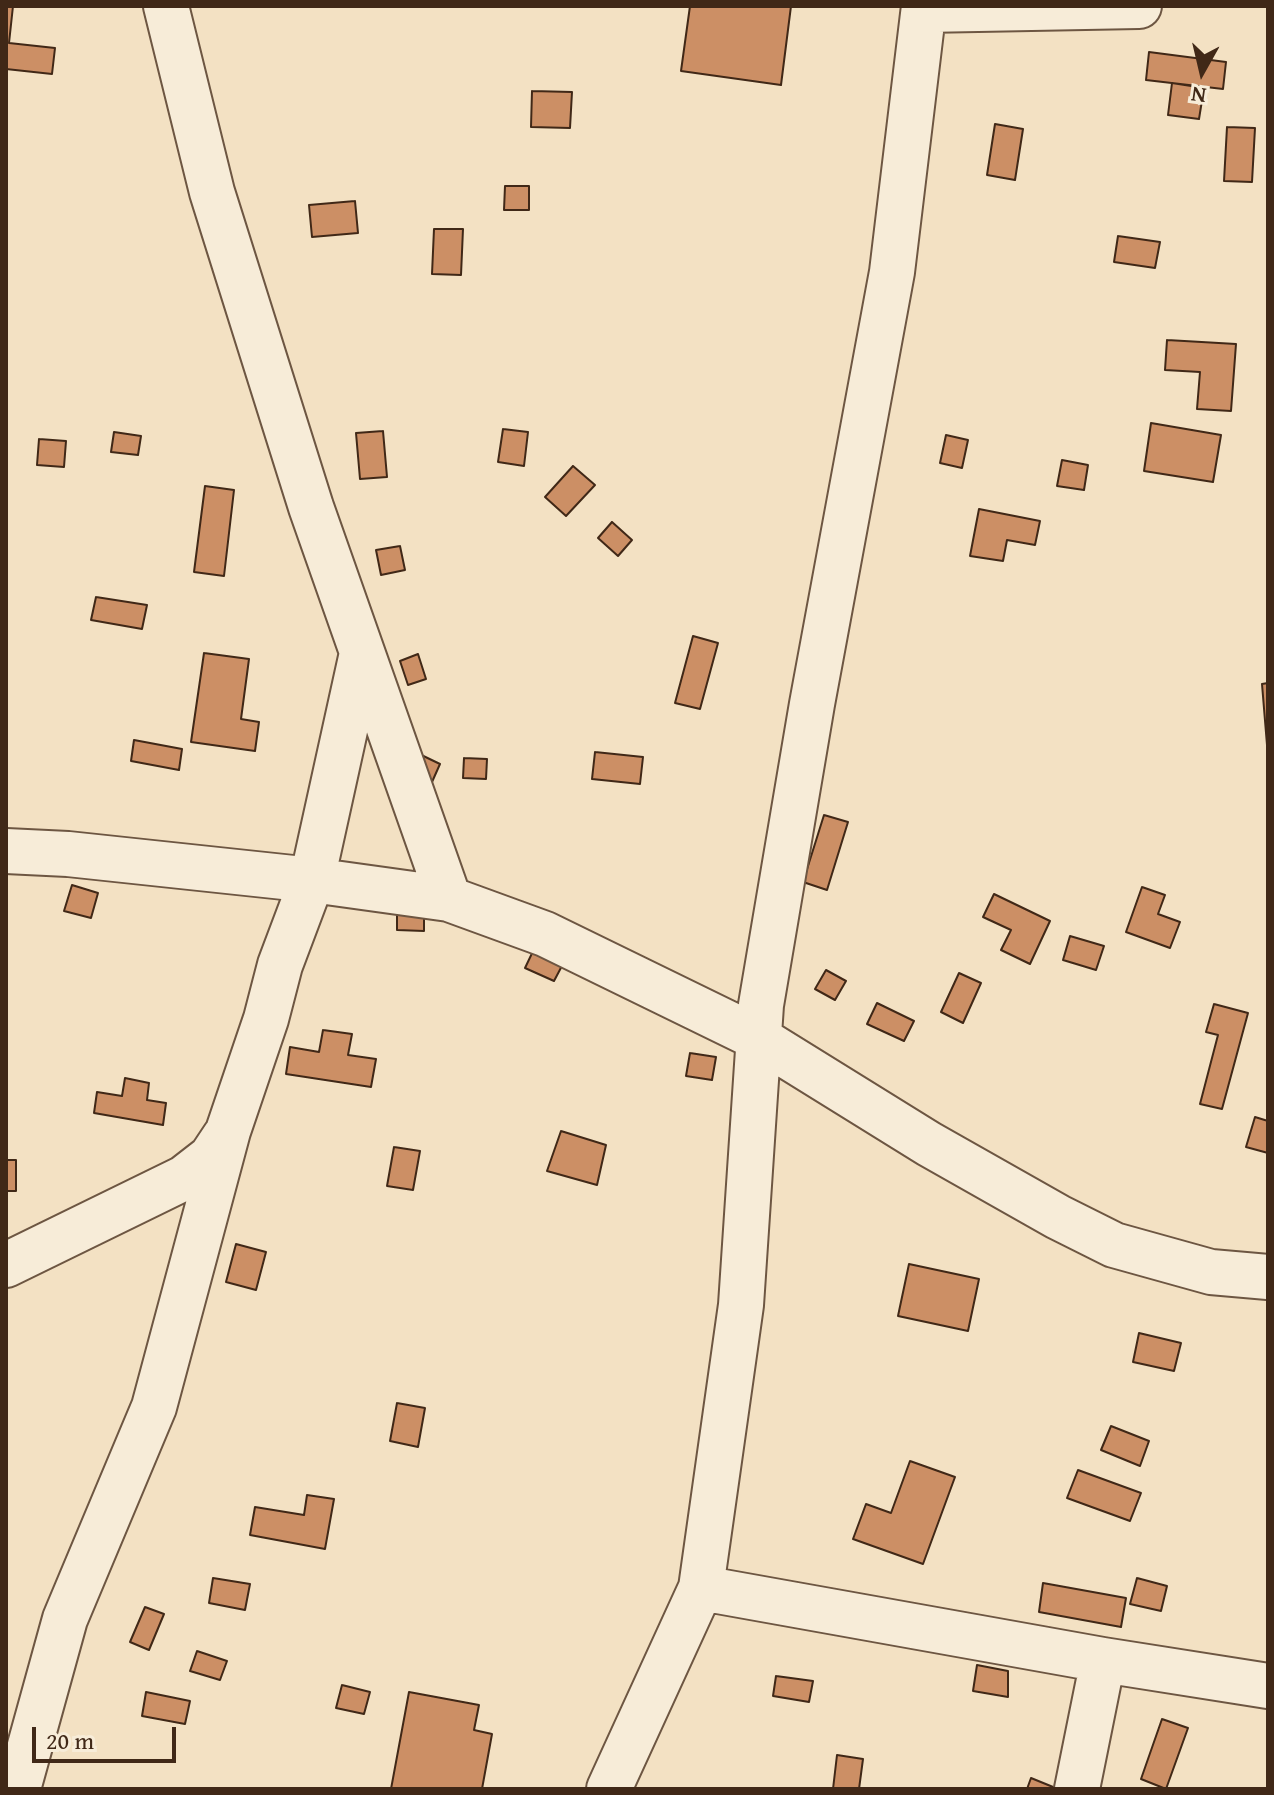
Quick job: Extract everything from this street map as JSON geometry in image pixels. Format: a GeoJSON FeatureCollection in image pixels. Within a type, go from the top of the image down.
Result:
{"type":"FeatureCollection","features":[{"type":"Feature","properties":{"kind":"street"},"geometry":{"type":"LineString","coordinates":[[166,6],[212,192],[311,507],[449,899]]}},
{"type":"Feature","properties":{"kind":"street"},"geometry":{"type":"LineString","coordinates":[[609,1789],[701,1588],[741,1305],[761,1005],[812,704],[892,272],[924,8],[1139,6]]}},
{"type":"Feature","properties":{"kind":"street"},"geometry":{"type":"LineString","coordinates":[[18,1789],[65,1619],[154,1407],[228,1131],[266,1019],[280,965],[312,880],[362,653]]}},
{"type":"Feature","properties":{"kind":"street"},"geometry":{"type":"LineString","coordinates":[[6,851],[68,854],[312,880],[449,899],[545,934],[758,1038],[929,1144],[1114,1245],[1211,1272],[1268,1277]]}},
{"type":"Feature","properties":{"kind":"street"},"geometry":{"type":"LineString","coordinates":[[6,1265],[184,1178],[211,1157],[228,1131]]}},
{"type":"Feature","properties":{"kind":"street"},"geometry":{"type":"LineString","coordinates":[[701,1588],[1103,1660],[1268,1686]]}},
{"type":"Feature","properties":{"kind":"street"},"geometry":{"type":"LineString","coordinates":[[1077,1789],[1103,1660]]}},
{"type":"Feature","properties":{"kind":"building"},"geometry":{"type":"Polygon","coordinates":[[[6,6],[13,6],[9,43],[55,48],[52,74],[6,69],[6,6]]]}},
{"type":"Feature","properties":{"kind":"building"},"geometry":{"type":"Polygon","coordinates":[[[690,6],[791,6],[781,85],[681,71],[690,6]]]}},
{"type":"Feature","properties":{"kind":"building"},"geometry":{"type":"Polygon","coordinates":[[[1149,52],[1226,62],[1223,89],[1146,80],[1149,52]]]}},
{"type":"Feature","properties":{"kind":"building"},"geometry":{"type":"Polygon","coordinates":[[[1172,83],[1204,88],[1199,119],[1168,115],[1172,83]]]}},
{"type":"Feature","properties":{"kind":"building"},"geometry":{"type":"Polygon","coordinates":[[[532,91],[572,92],[570,128],[531,127],[532,91]]]}},
{"type":"Feature","properties":{"kind":"building"},"geometry":{"type":"Polygon","coordinates":[[[995,124],[1023,129],[1015,180],[987,175],[995,124]]]}},
{"type":"Feature","properties":{"kind":"building"},"geometry":{"type":"Polygon","coordinates":[[[1227,127],[1255,128],[1252,182],[1224,181],[1227,127]]]}},
{"type":"Feature","properties":{"kind":"building"},"geometry":{"type":"Polygon","coordinates":[[[505,186],[529,186],[529,210],[504,210],[505,186]]]}},
{"type":"Feature","properties":{"kind":"building"},"geometry":{"type":"Polygon","coordinates":[[[355,201],[358,233],[312,237],[309,205],[355,201]]]}},
{"type":"Feature","properties":{"kind":"building"},"geometry":{"type":"Polygon","coordinates":[[[434,229],[463,229],[461,275],[432,274],[434,229]]]}},
{"type":"Feature","properties":{"kind":"building"},"geometry":{"type":"Polygon","coordinates":[[[1118,236],[1160,242],[1155,268],[1114,262],[1118,236]]]}},
{"type":"Feature","properties":{"kind":"building"},"geometry":{"type":"Polygon","coordinates":[[[1167,340],[1236,344],[1231,411],[1197,409],[1200,372],[1165,370],[1167,340]]]}},
{"type":"Feature","properties":{"kind":"building"},"geometry":{"type":"Polygon","coordinates":[[[1151,423],[1221,435],[1213,482],[1144,471],[1151,423]]]}},
{"type":"Feature","properties":{"kind":"building"},"geometry":{"type":"Polygon","coordinates":[[[503,429],[528,432],[524,466],[498,462],[503,429]]]}},
{"type":"Feature","properties":{"kind":"building"},"geometry":{"type":"Polygon","coordinates":[[[383,431],[387,477],[360,479],[356,433],[383,431]]]}},
{"type":"Feature","properties":{"kind":"building"},"geometry":{"type":"Polygon","coordinates":[[[114,432],[141,436],[138,455],[111,452],[114,432]]]}},
{"type":"Feature","properties":{"kind":"building"},"geometry":{"type":"Polygon","coordinates":[[[946,435],[968,440],[962,468],[940,463],[946,435]]]}},
{"type":"Feature","properties":{"kind":"building"},"geometry":{"type":"Polygon","coordinates":[[[39,439],[66,441],[64,467],[37,465],[39,439]]]}},
{"type":"Feature","properties":{"kind":"building"},"geometry":{"type":"Polygon","coordinates":[[[1062,460],[1088,465],[1084,490],[1057,486],[1062,460]]]}},
{"type":"Feature","properties":{"kind":"building"},"geometry":{"type":"Polygon","coordinates":[[[573,466],[595,485],[566,516],[545,497],[573,466]]]}},
{"type":"Feature","properties":{"kind":"building"},"geometry":{"type":"Polygon","coordinates":[[[205,486],[234,490],[224,576],[194,572],[205,486]]]}},
{"type":"Feature","properties":{"kind":"building"},"geometry":{"type":"Polygon","coordinates":[[[979,509],[1040,521],[1035,545],[1007,540],[1003,561],[970,556],[979,509]]]}},
{"type":"Feature","properties":{"kind":"building"},"geometry":{"type":"Polygon","coordinates":[[[612,522],[632,540],[618,556],[598,538],[612,522]]]}},
{"type":"Feature","properties":{"kind":"building"},"geometry":{"type":"Polygon","coordinates":[[[400,546],[405,570],[381,575],[376,550],[400,546]]]}},
{"type":"Feature","properties":{"kind":"building"},"geometry":{"type":"Polygon","coordinates":[[[96,597],[147,605],[142,629],[91,620],[96,597]]]}},
{"type":"Feature","properties":{"kind":"building"},"geometry":{"type":"Polygon","coordinates":[[[693,636],[718,643],[700,709],[675,703],[693,636]]]}},
{"type":"Feature","properties":{"kind":"building"},"geometry":{"type":"Polygon","coordinates":[[[204,653],[249,659],[241,719],[259,722],[255,751],[191,742],[204,653]]]}},
{"type":"Feature","properties":{"kind":"building"},"geometry":{"type":"Polygon","coordinates":[[[418,654],[426,679],[408,685],[400,661],[418,654]]]}},
{"type":"Feature","properties":{"kind":"building"},"geometry":{"type":"Polygon","coordinates":[[[1268,683],[1268,745],[1267,745],[1262,684],[1268,683]]]}},
{"type":"Feature","properties":{"kind":"building"},"geometry":{"type":"Polygon","coordinates":[[[134,740],[182,749],[179,770],[131,761],[134,740]]]}},
{"type":"Feature","properties":{"kind":"building"},"geometry":{"type":"Polygon","coordinates":[[[413,751],[440,764],[432,782],[405,769],[413,751]]]}},
{"type":"Feature","properties":{"kind":"building"},"geometry":{"type":"Polygon","coordinates":[[[595,752],[643,757],[640,784],[592,779],[595,752]]]}},
{"type":"Feature","properties":{"kind":"building"},"geometry":{"type":"Polygon","coordinates":[[[464,758],[487,759],[486,779],[463,778],[464,758]]]}},
{"type":"Feature","properties":{"kind":"building"},"geometry":{"type":"Polygon","coordinates":[[[824,815],[848,822],[827,890],[803,882],[824,815]]]}},
{"type":"Feature","properties":{"kind":"building"},"geometry":{"type":"Polygon","coordinates":[[[72,885],[98,893],[91,918],[64,911],[72,885]]]}},
{"type":"Feature","properties":{"kind":"building"},"geometry":{"type":"Polygon","coordinates":[[[1142,887],[1165,895],[1158,914],[1180,922],[1170,948],[1126,932],[1142,887]]]}},
{"type":"Feature","properties":{"kind":"building"},"geometry":{"type":"Polygon","coordinates":[[[994,894],[1050,921],[1030,964],[1001,950],[1011,930],[983,917],[994,894]]]}},
{"type":"Feature","properties":{"kind":"building"},"geometry":{"type":"Polygon","coordinates":[[[397,913],[424,913],[424,931],[397,930],[397,913]]]}},
{"type":"Feature","properties":{"kind":"building"},"geometry":{"type":"Polygon","coordinates":[[[1070,936],[1104,946],[1096,970],[1063,960],[1070,936]]]}},
{"type":"Feature","properties":{"kind":"building"},"geometry":{"type":"Polygon","coordinates":[[[535,947],[564,962],[554,981],[525,968],[535,947]]]}},
{"type":"Feature","properties":{"kind":"building"},"geometry":{"type":"Polygon","coordinates":[[[826,970],[846,981],[835,1000],[815,989],[826,970]]]}},
{"type":"Feature","properties":{"kind":"building"},"geometry":{"type":"Polygon","coordinates":[[[959,973],[981,983],[963,1023],[941,1012],[959,973]]]}},
{"type":"Feature","properties":{"kind":"building"},"geometry":{"type":"Polygon","coordinates":[[[877,1003],[914,1021],[904,1041],[867,1024],[877,1003]]]}},
{"type":"Feature","properties":{"kind":"building"},"geometry":{"type":"Polygon","coordinates":[[[1214,1004],[1248,1013],[1222,1109],[1200,1104],[1218,1035],[1206,1032],[1214,1004]]]}},
{"type":"Feature","properties":{"kind":"building"},"geometry":{"type":"Polygon","coordinates":[[[323,1030],[352,1034],[348,1055],[376,1059],[371,1087],[286,1074],[290,1047],[319,1052],[323,1030]]]}},
{"type":"Feature","properties":{"kind":"building"},"geometry":{"type":"Polygon","coordinates":[[[690,1053],[716,1057],[712,1080],[686,1076],[690,1053]]]}},
{"type":"Feature","properties":{"kind":"building"},"geometry":{"type":"Polygon","coordinates":[[[125,1078],[149,1083],[147,1100],[166,1103],[163,1125],[94,1113],[97,1092],[122,1096],[125,1078]]]}},
{"type":"Feature","properties":{"kind":"building"},"geometry":{"type":"Polygon","coordinates":[[[1255,1117],[1268,1121],[1268,1153],[1246,1147],[1255,1117]]]}},
{"type":"Feature","properties":{"kind":"building"},"geometry":{"type":"Polygon","coordinates":[[[561,1131],[606,1145],[597,1185],[547,1171],[561,1131]]]}},
{"type":"Feature","properties":{"kind":"building"},"geometry":{"type":"Polygon","coordinates":[[[394,1147],[420,1151],[413,1190],[387,1186],[394,1147]]]}},
{"type":"Feature","properties":{"kind":"building"},"geometry":{"type":"Polygon","coordinates":[[[6,1160],[16,1160],[16,1191],[6,1191],[6,1160]]]}},
{"type":"Feature","properties":{"kind":"building"},"geometry":{"type":"Polygon","coordinates":[[[236,1244],[266,1252],[256,1290],[226,1282],[236,1244]]]}},
{"type":"Feature","properties":{"kind":"building"},"geometry":{"type":"Polygon","coordinates":[[[909,1264],[979,1279],[968,1331],[898,1316],[909,1264]]]}},
{"type":"Feature","properties":{"kind":"building"},"geometry":{"type":"Polygon","coordinates":[[[1139,1333],[1181,1343],[1174,1371],[1133,1362],[1139,1333]]]}},
{"type":"Feature","properties":{"kind":"building"},"geometry":{"type":"Polygon","coordinates":[[[397,1403],[425,1408],[418,1447],[390,1441],[397,1403]]]}},
{"type":"Feature","properties":{"kind":"building"},"geometry":{"type":"Polygon","coordinates":[[[1111,1426],[1149,1441],[1140,1466],[1101,1450],[1111,1426]]]}},
{"type":"Feature","properties":{"kind":"building"},"geometry":{"type":"Polygon","coordinates":[[[910,1461],[955,1477],[923,1564],[853,1539],[866,1504],[891,1513],[910,1461]]]}},
{"type":"Feature","properties":{"kind":"building"},"geometry":{"type":"Polygon","coordinates":[[[1078,1470],[1141,1493],[1130,1521],[1067,1498],[1078,1470]]]}},
{"type":"Feature","properties":{"kind":"building"},"geometry":{"type":"Polygon","coordinates":[[[307,1495],[334,1499],[325,1549],[250,1535],[255,1507],[304,1515],[307,1495]]]}},
{"type":"Feature","properties":{"kind":"building"},"geometry":{"type":"Polygon","coordinates":[[[213,1578],[250,1584],[245,1610],[209,1603],[213,1578]]]}},
{"type":"Feature","properties":{"kind":"building"},"geometry":{"type":"Polygon","coordinates":[[[1137,1578],[1167,1586],[1161,1611],[1130,1604],[1137,1578]]]}},
{"type":"Feature","properties":{"kind":"building"},"geometry":{"type":"Polygon","coordinates":[[[1043,1583],[1126,1598],[1121,1627],[1039,1612],[1043,1583]]]}},
{"type":"Feature","properties":{"kind":"building"},"geometry":{"type":"Polygon","coordinates":[[[145,1607],[164,1614],[149,1650],[130,1642],[145,1607]]]}},
{"type":"Feature","properties":{"kind":"building"},"geometry":{"type":"Polygon","coordinates":[[[197,1651],[227,1661],[220,1680],[190,1671],[197,1651]]]}},
{"type":"Feature","properties":{"kind":"building"},"geometry":{"type":"Polygon","coordinates":[[[977,1665],[1008,1671],[1008,1697],[973,1691],[977,1665]]]}},
{"type":"Feature","properties":{"kind":"building"},"geometry":{"type":"Polygon","coordinates":[[[776,1676],[813,1681],[809,1702],[773,1696],[776,1676]]]}},
{"type":"Feature","properties":{"kind":"building"},"geometry":{"type":"Polygon","coordinates":[[[342,1685],[370,1692],[364,1714],[336,1708],[342,1685]]]}},
{"type":"Feature","properties":{"kind":"building"},"geometry":{"type":"Polygon","coordinates":[[[146,1692],[190,1701],[185,1724],[142,1716],[146,1692]]]}},
{"type":"Feature","properties":{"kind":"building"},"geometry":{"type":"Polygon","coordinates":[[[409,1692],[479,1705],[474,1730],[492,1734],[482,1789],[391,1789],[409,1692]]]}},
{"type":"Feature","properties":{"kind":"building"},"geometry":{"type":"Polygon","coordinates":[[[1162,1719],[1188,1728],[1166,1789],[1141,1779],[1162,1719]]]}},
{"type":"Feature","properties":{"kind":"building"},"geometry":{"type":"Polygon","coordinates":[[[837,1755],[863,1759],[859,1789],[833,1789],[837,1755]]]}},
{"type":"Feature","properties":{"kind":"building"},"geometry":{"type":"Polygon","coordinates":[[[1031,1778],[1058,1789],[1027,1789],[1031,1778]]]}}]}
